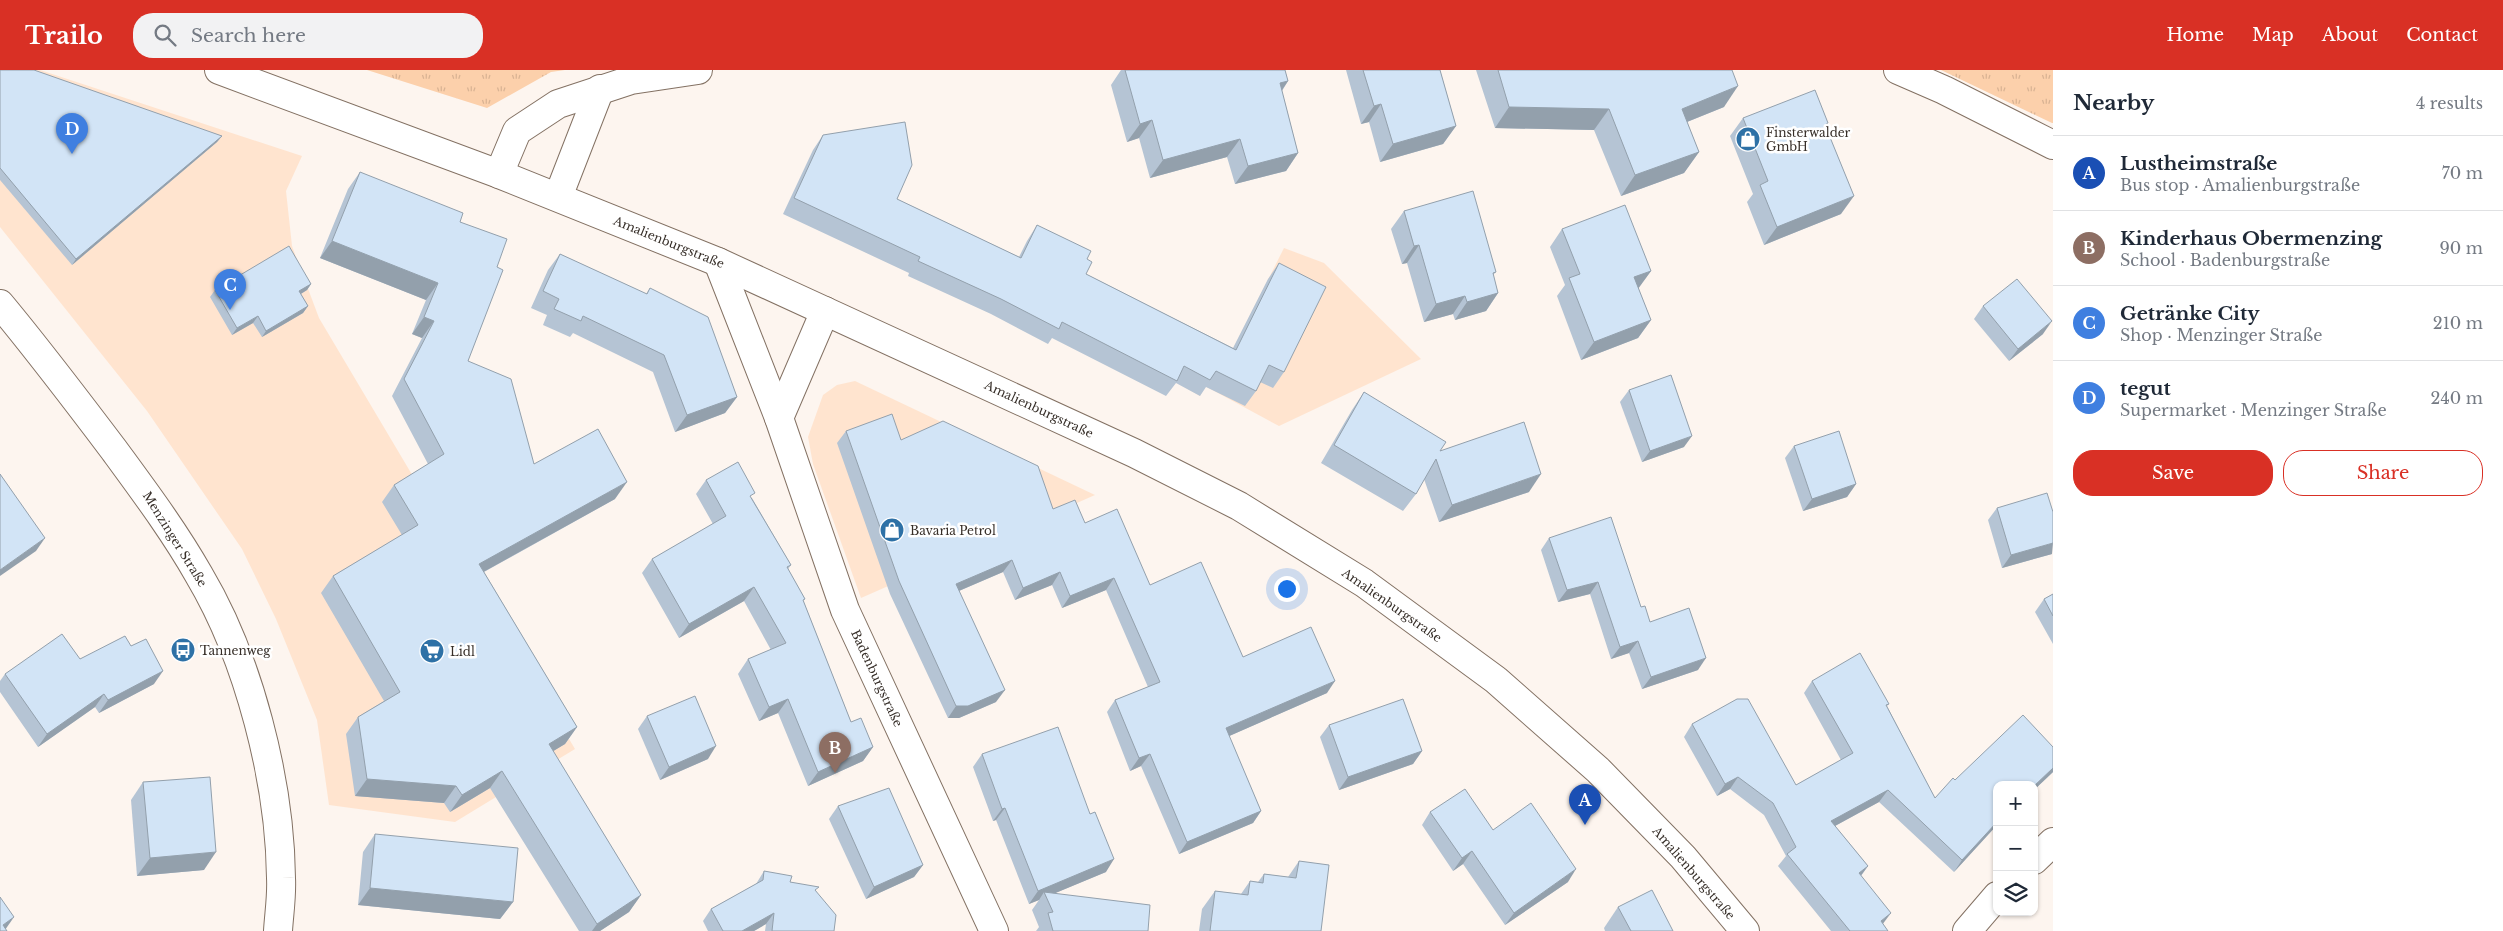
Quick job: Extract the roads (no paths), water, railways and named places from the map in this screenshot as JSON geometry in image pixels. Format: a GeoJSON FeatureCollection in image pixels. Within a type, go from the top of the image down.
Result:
{"type":"FeatureCollection","features":[{"type":"Feature","properties":{"kind":"street","name":"Amalienburgstraße"},"geometry":{"type":"LineString","coordinates":[[219,70],[499,174],[718,262],[1134,453],[1240,506],[1364,583],[1496,680],[1598,770],[1684,857],[1745,931]]}},
{"type":"Feature","properties":{"kind":"street"},"geometry":{"type":"LineString","coordinates":[[499,174],[517,131],[558,104],[631,80],[698,70]]}},
{"type":"Feature","properties":{"kind":"street"},"geometry":{"type":"LineString","coordinates":[[1898,70],[1944,90],[2053,145]]}},
{"type":"Feature","properties":{"kind":"street"},"geometry":{"type":"LineString","coordinates":[[558,197],[600,89]]}},
{"type":"Feature","properties":{"kind":"street","name":"Badenburgstraße"},"geometry":{"type":"LineString","coordinates":[[718,262],[779,418],[845,610],[994,931]]}},
{"type":"Feature","properties":{"kind":"street","name":"Menzinger Straße"},"geometry":{"type":"LineString","coordinates":[[0,304],[85,410],[158,509],[200,576],[220,615],[235,651],[260,730],[275,804],[281,879],[278,931]]}},
{"type":"Feature","properties":{"kind":"street"},"geometry":{"type":"LineString","coordinates":[[779,418],[824,311]]}},
{"type":"Feature","properties":{"kind":"street"},"geometry":{"type":"LineString","coordinates":[[2038,856],[2053,842]]}},
{"type":"Feature","properties":{"kind":"street"},"geometry":{"type":"LineString","coordinates":[[1967,931],[1993,901]]}},
{"type":"Feature","properties":{"kind":"place","name":"Finsterwalder GmbH"},"geometry":{"type":"Point","coordinates":[1748,139]}},
{"type":"Feature","properties":{"kind":"place","name":"tegut"},"geometry":{"type":"Point","coordinates":[72,154]}},
{"type":"Feature","properties":{"kind":"place","name":"Getränke City"},"geometry":{"type":"Point","coordinates":[230,310]}},
{"type":"Feature","properties":{"kind":"place","name":"Bavaria Petrol"},"geometry":{"type":"Point","coordinates":[892,530]}},
{"type":"Feature","properties":{"kind":"place","name":"Tannenweg"},"geometry":{"type":"Point","coordinates":[183,650]}},
{"type":"Feature","properties":{"kind":"place","name":"Lidl"},"geometry":{"type":"Point","coordinates":[432,651]}},
{"type":"Feature","properties":{"kind":"place","name":"Kinderhaus Obermenzing"},"geometry":{"type":"Point","coordinates":[835,773]}},
{"type":"Feature","properties":{"kind":"place","name":"Lustheimstraße"},"geometry":{"type":"Point","coordinates":[1585,825]}}]}
